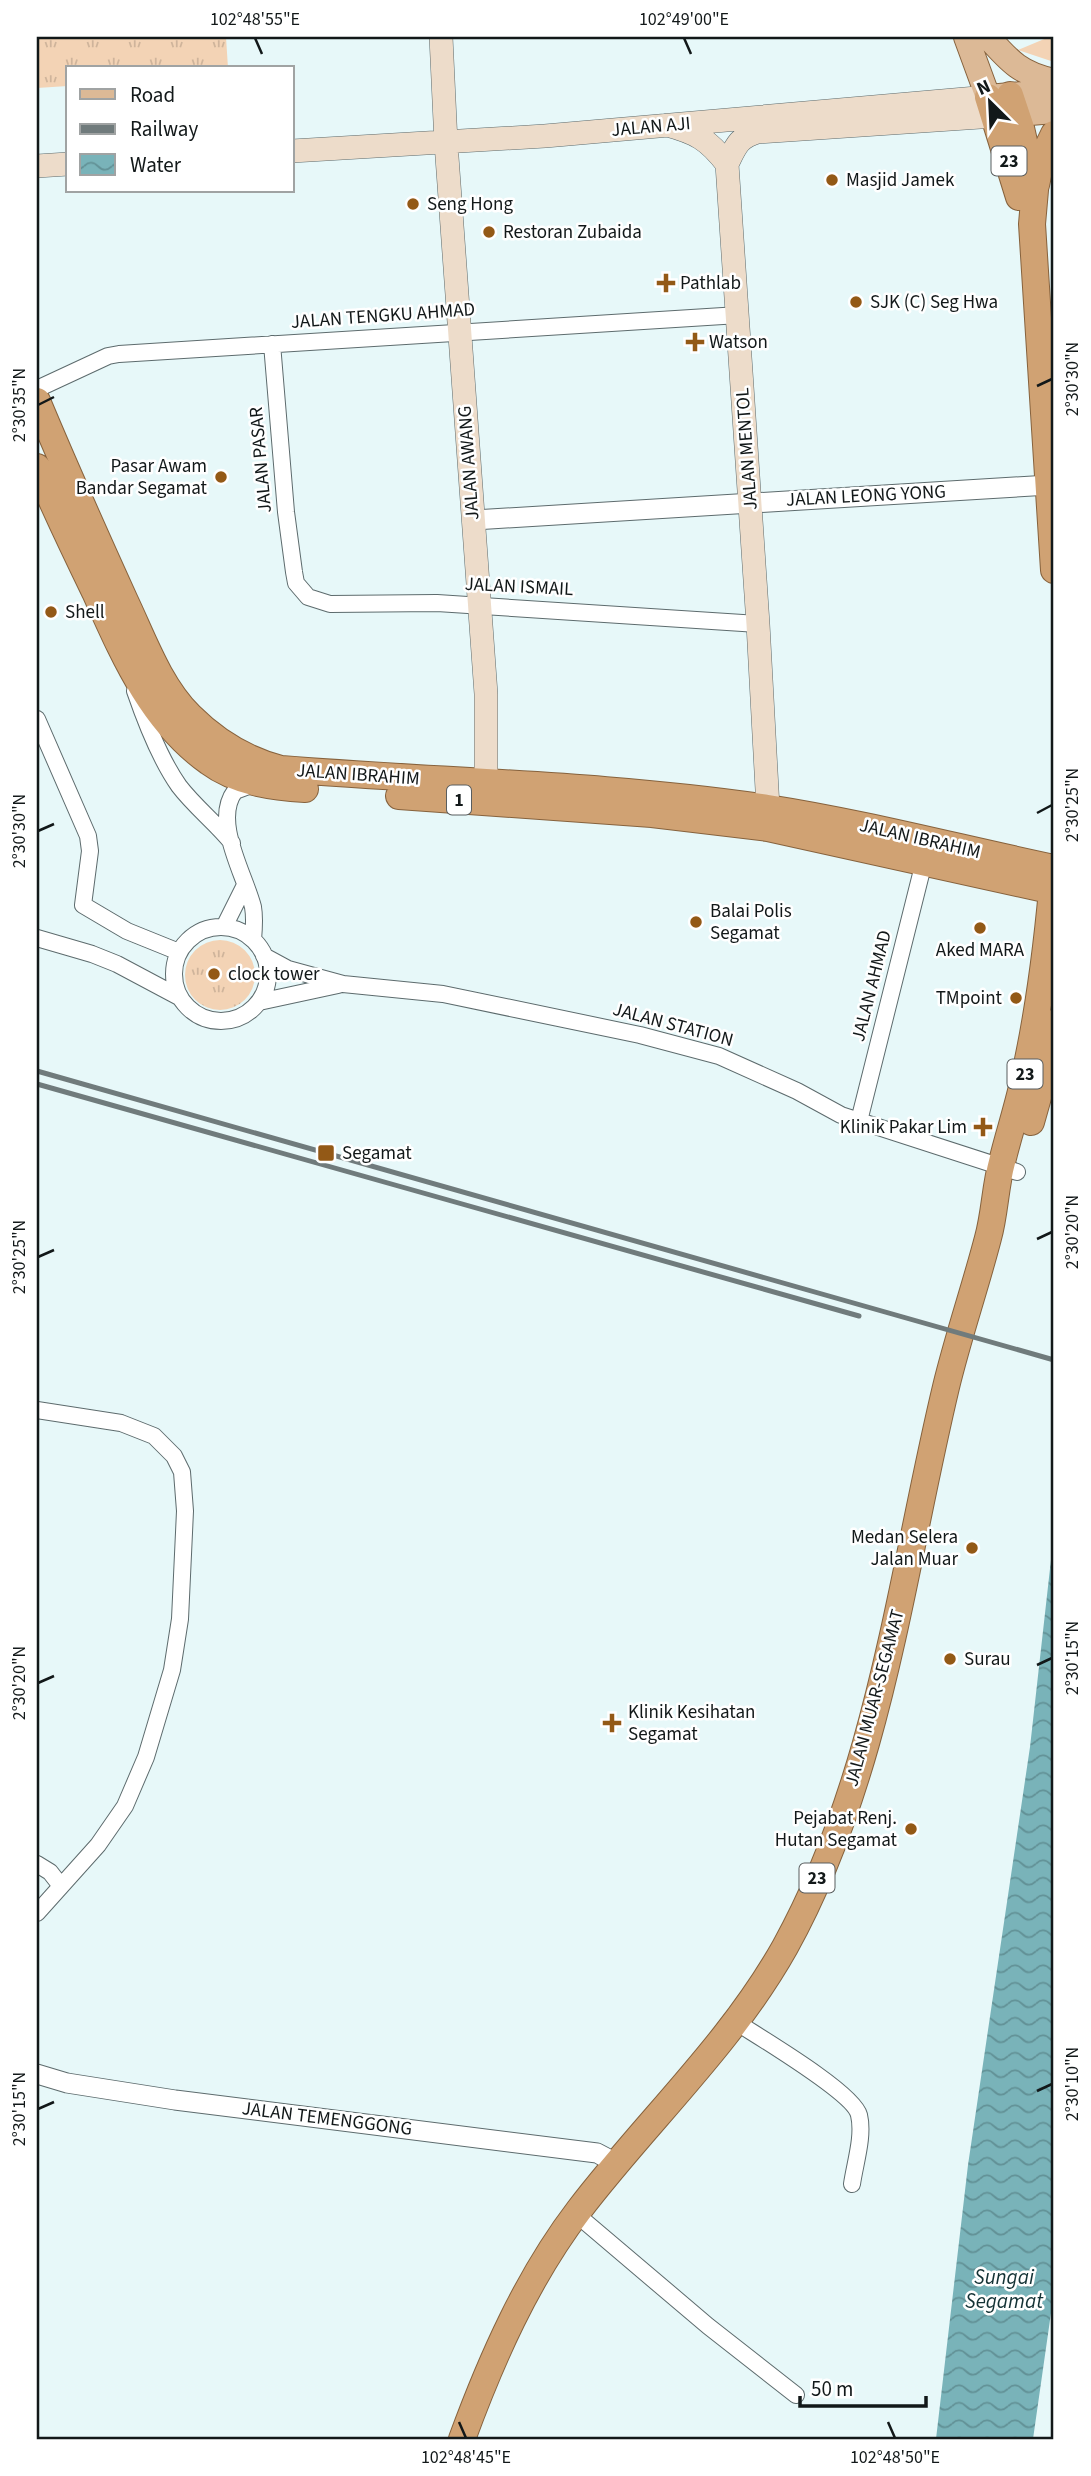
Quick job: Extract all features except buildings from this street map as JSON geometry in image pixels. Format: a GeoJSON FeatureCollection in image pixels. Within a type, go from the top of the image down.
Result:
{"type":"FeatureCollection","features":[{"type":"Feature","properties":{"kind":"highway","name":"23"},"geometry":{"type":"LineString","coordinates":[[1003,106],[1035,190],[1032,224],[1054,570]]}},
{"type":"Feature","properties":{"kind":"highway","name":"23"},"geometry":{"type":"LineString","coordinates":[[1003,106],[1018,194],[1032,224]]}},
{"type":"Feature","properties":{"kind":"highway"},"geometry":{"type":"LineString","coordinates":[[1035,190],[1041,161],[1054,134]]}},
{"type":"Feature","properties":{"kind":"highway","name":"JALAN IBRAHIM"},"geometry":{"type":"LineString","coordinates":[[37,401],[159,675],[189,715],[207,732],[245,756],[281,769],[622,792],[768,808],[864,826],[1054,877]]}},
{"type":"Feature","properties":{"kind":"highway","name":"JALAN IBRAHIM"},"geometry":{"type":"LineString","coordinates":[[37,467],[132,672],[148,697],[190,747],[210,763],[234,776],[286,788],[719,821],[780,831],[924,862],[1054,877]]}},
{"type":"Feature","properties":{"kind":"highway","name":"23"},"geometry":{"type":"LineString","coordinates":[[1009,1170],[1042,979],[1054,877]]}},
{"type":"Feature","properties":{"kind":"highway","name":"23"},"geometry":{"type":"LineString","coordinates":[[1009,1170],[1042,1083],[1054,1023]]}},
{"type":"Feature","properties":{"kind":"highway","name":"JALAN MUAR-SEGAMAT"},"geometry":{"type":"LineString","coordinates":[[462,2439],[511,2325],[558,2240],[616,2163],[736,2022],[764,1983],[800,1920],[856,1776],[891,1645],[946,1387],[1009,1170]]}},
{"type":"Feature","properties":{"kind":"main road","name":"JALAN AWANG"},"geometry":{"type":"LineString","coordinates":[[441,37],[485,694],[486,783]]}},
{"type":"Feature","properties":{"kind":"main road"},"geometry":{"type":"LineString","coordinates":[[966,37],[1003,106]]}},
{"type":"Feature","properties":{"kind":"main road"},"geometry":{"type":"LineString","coordinates":[[987,37],[1003,106]]}},
{"type":"Feature","properties":{"kind":"main road"},"geometry":{"type":"LineString","coordinates":[[987,37],[1009,62],[1020,69],[1054,81]]}},
{"type":"Feature","properties":{"kind":"main road"},"geometry":{"type":"LineString","coordinates":[[667,125],[705,139],[727,164],[744,136],[757,132],[1003,106],[1054,91]]}},
{"type":"Feature","properties":{"kind":"main road","name":"JALAN AJI"},"geometry":{"type":"LineString","coordinates":[[294,151],[446,143],[667,125],[1003,106]]}},
{"type":"Feature","properties":{"kind":"main road"},"geometry":{"type":"LineString","coordinates":[[1003,106],[1054,111]]}},
{"type":"Feature","properties":{"kind":"main road"},"geometry":{"type":"LineString","coordinates":[[37,166],[66,164]]}},
{"type":"Feature","properties":{"kind":"main road","name":"JALAN MENTOL"},"geometry":{"type":"LineString","coordinates":[[727,164],[739,315],[768,808]]}},
{"type":"Feature","properties":{"kind":"street","name":"JALAN TENGKU AHMAD"},"geometry":{"type":"LineString","coordinates":[[37,389],[108,356],[739,315]]}},
{"type":"Feature","properties":{"kind":"street","name":"JALAN PASAR"},"geometry":{"type":"LineString","coordinates":[[272,344],[293,572]]}},
{"type":"Feature","properties":{"kind":"street","name":"JALAN LEONG YONG"},"geometry":{"type":"LineString","coordinates":[[474,520],[1049,485]]}},
{"type":"Feature","properties":{"kind":"street","name":"JALAN ISMAIL"},"geometry":{"type":"LineString","coordinates":[[293,572],[296,583],[307,597],[330,604],[437,603],[758,624]]}},
{"type":"Feature","properties":{"kind":"street"},"geometry":{"type":"LineString","coordinates":[[132,672],[132,683],[141,709],[173,777],[180,788],[218,825],[232,843]]}},
{"type":"Feature","properties":{"kind":"street"},"geometry":{"type":"LineString","coordinates":[[37,719],[88,836],[90,851],[83,905],[127,931],[179,952]]}},
{"type":"Feature","properties":{"kind":"street"},"geometry":{"type":"LineString","coordinates":[[253,940],[253,906],[232,843],[227,817],[230,798],[236,791],[258,783]]}},
{"type":"Feature","properties":{"kind":"street","name":"JALAN AHMAD"},"geometry":{"type":"LineString","coordinates":[[859,1121],[924,862]]}},
{"type":"Feature","properties":{"kind":"street"},"geometry":{"type":"LineString","coordinates":[[223,927],[245,886]]}},
{"type":"Feature","properties":{"kind":"street"},"geometry":{"type":"LineString","coordinates":[[213,928],[240,931],[253,940],[264,956],[268,971],[266,987],[259,1002],[238,1018],[225,1021],[198,1016],[179,996],[174,982],[174,967],[179,952],[193,936],[213,928]]}},
{"type":"Feature","properties":{"kind":"street"},"geometry":{"type":"LineString","coordinates":[[37,938],[117,964],[179,996]]}},
{"type":"Feature","properties":{"kind":"street","name":"JALAN STATION"},"geometry":{"type":"LineString","coordinates":[[264,956],[288,969],[343,984],[443,993],[640,1035],[719,1056],[797,1091],[841,1115],[1009,1170]]}},
{"type":"Feature","properties":{"kind":"street","name":"JALAN STATION"},"geometry":{"type":"LineString","coordinates":[[259,1002],[343,984]]}},
{"type":"Feature","properties":{"kind":"street"},"geometry":{"type":"LineString","coordinates":[[37,1410],[121,1423],[153,1436],[174,1456],[182,1472],[185,1511],[180,1619],[172,1670],[146,1757],[125,1806],[98,1845],[37,1913]]}},
{"type":"Feature","properties":{"kind":"street"},"geometry":{"type":"LineString","coordinates":[[37,1864],[50,1872],[61,1886]]}},
{"type":"Feature","properties":{"kind":"street"},"geometry":{"type":"LineString","coordinates":[[736,2022],[823,2079],[858,2110],[859,2138],[852,2184]]}},
{"type":"Feature","properties":{"kind":"street","name":"JALAN TEMENGGONG"},"geometry":{"type":"LineString","coordinates":[[37,2074],[67,2083],[175,2099],[597,2153],[616,2163]]}},
{"type":"Feature","properties":{"kind":"street"},"geometry":{"type":"LineString","coordinates":[[576,2214],[708,2326],[796,2395]]}},
{"type":"Feature","properties":{"kind":"green space"},"geometry":{"type":"Polygon","coordinates":[[[37,37],[226,37],[228,66],[66,66],[66,86],[37,88],[37,37]]]}},
{"type":"Feature","properties":{"kind":"green space"},"geometry":{"type":"Polygon","coordinates":[[[1054,37],[1054,62],[1018,50],[1054,37]]]}},
{"type":"Feature","properties":{"kind":"green space"},"geometry":{"type":"Polygon","coordinates":[[[220,940],[245,950],[255,975],[245,1000],[220,1010],[195,1000],[185,975],[195,950],[220,940]]]}},
{"type":"Feature","properties":{"kind":"water","name":"Sungai Segamat"},"geometry":{"type":"Polygon","coordinates":[[[1054,1533],[1054,2292],[1033,2439],[936,2439],[968,2165],[1030,1747],[1054,1533]]]}},
{"type":"Feature","properties":{"kind":"railway"},"geometry":{"type":"LineString","coordinates":[[37,1071],[1054,1360]]}},
{"type":"Feature","properties":{"kind":"railway"},"geometry":{"type":"LineString","coordinates":[[37,1084],[859,1316]]}},
{"type":"Feature","properties":{"kind":"place","name":"Masjid Jamek"},"geometry":{"type":"Point","coordinates":[832,180]}},
{"type":"Feature","properties":{"kind":"place","name":"Seng Hong"},"geometry":{"type":"Point","coordinates":[413,204]}},
{"type":"Feature","properties":{"kind":"place","name":"Restoran Zubaida"},"geometry":{"type":"Point","coordinates":[489,232]}},
{"type":"Feature","properties":{"kind":"place","name":"Pathlab"},"geometry":{"type":"Point","coordinates":[666,283]}},
{"type":"Feature","properties":{"kind":"place","name":"SJK (C) Seg Hwa"},"geometry":{"type":"Point","coordinates":[856,302]}},
{"type":"Feature","properties":{"kind":"place","name":"Watson"},"geometry":{"type":"Point","coordinates":[695,342]}},
{"type":"Feature","properties":{"kind":"place","name":"Pasar Awam Bandar Segamat"},"geometry":{"type":"Point","coordinates":[221,477]}},
{"type":"Feature","properties":{"kind":"place","name":"Shell"},"geometry":{"type":"Point","coordinates":[51,612]}},
{"type":"Feature","properties":{"kind":"place","name":"Balai Polis Segamat"},"geometry":{"type":"Point","coordinates":[696,922]}},
{"type":"Feature","properties":{"kind":"place","name":"Aked MARA"},"geometry":{"type":"Point","coordinates":[980,928]}},
{"type":"Feature","properties":{"kind":"place","name":"clock tower"},"geometry":{"type":"Point","coordinates":[214,974]}},
{"type":"Feature","properties":{"kind":"place","name":"TMpoint"},"geometry":{"type":"Point","coordinates":[1016,998]}},
{"type":"Feature","properties":{"kind":"place","name":"Klinik Pakar Lim"},"geometry":{"type":"Point","coordinates":[983,1127]}},
{"type":"Feature","properties":{"kind":"place","name":"Segamat"},"geometry":{"type":"Point","coordinates":[326,1153]}},
{"type":"Feature","properties":{"kind":"place","name":"Medan Selera Jalan Muar"},"geometry":{"type":"Point","coordinates":[972,1548]}},
{"type":"Feature","properties":{"kind":"place","name":"Surau"},"geometry":{"type":"Point","coordinates":[950,1659]}},
{"type":"Feature","properties":{"kind":"place","name":"Klinik Kesihatan Segamat"},"geometry":{"type":"Point","coordinates":[612,1723]}},
{"type":"Feature","properties":{"kind":"place","name":"Pejabat Renj. Hutan Segamat"},"geometry":{"type":"Point","coordinates":[911,1829]}}]}
